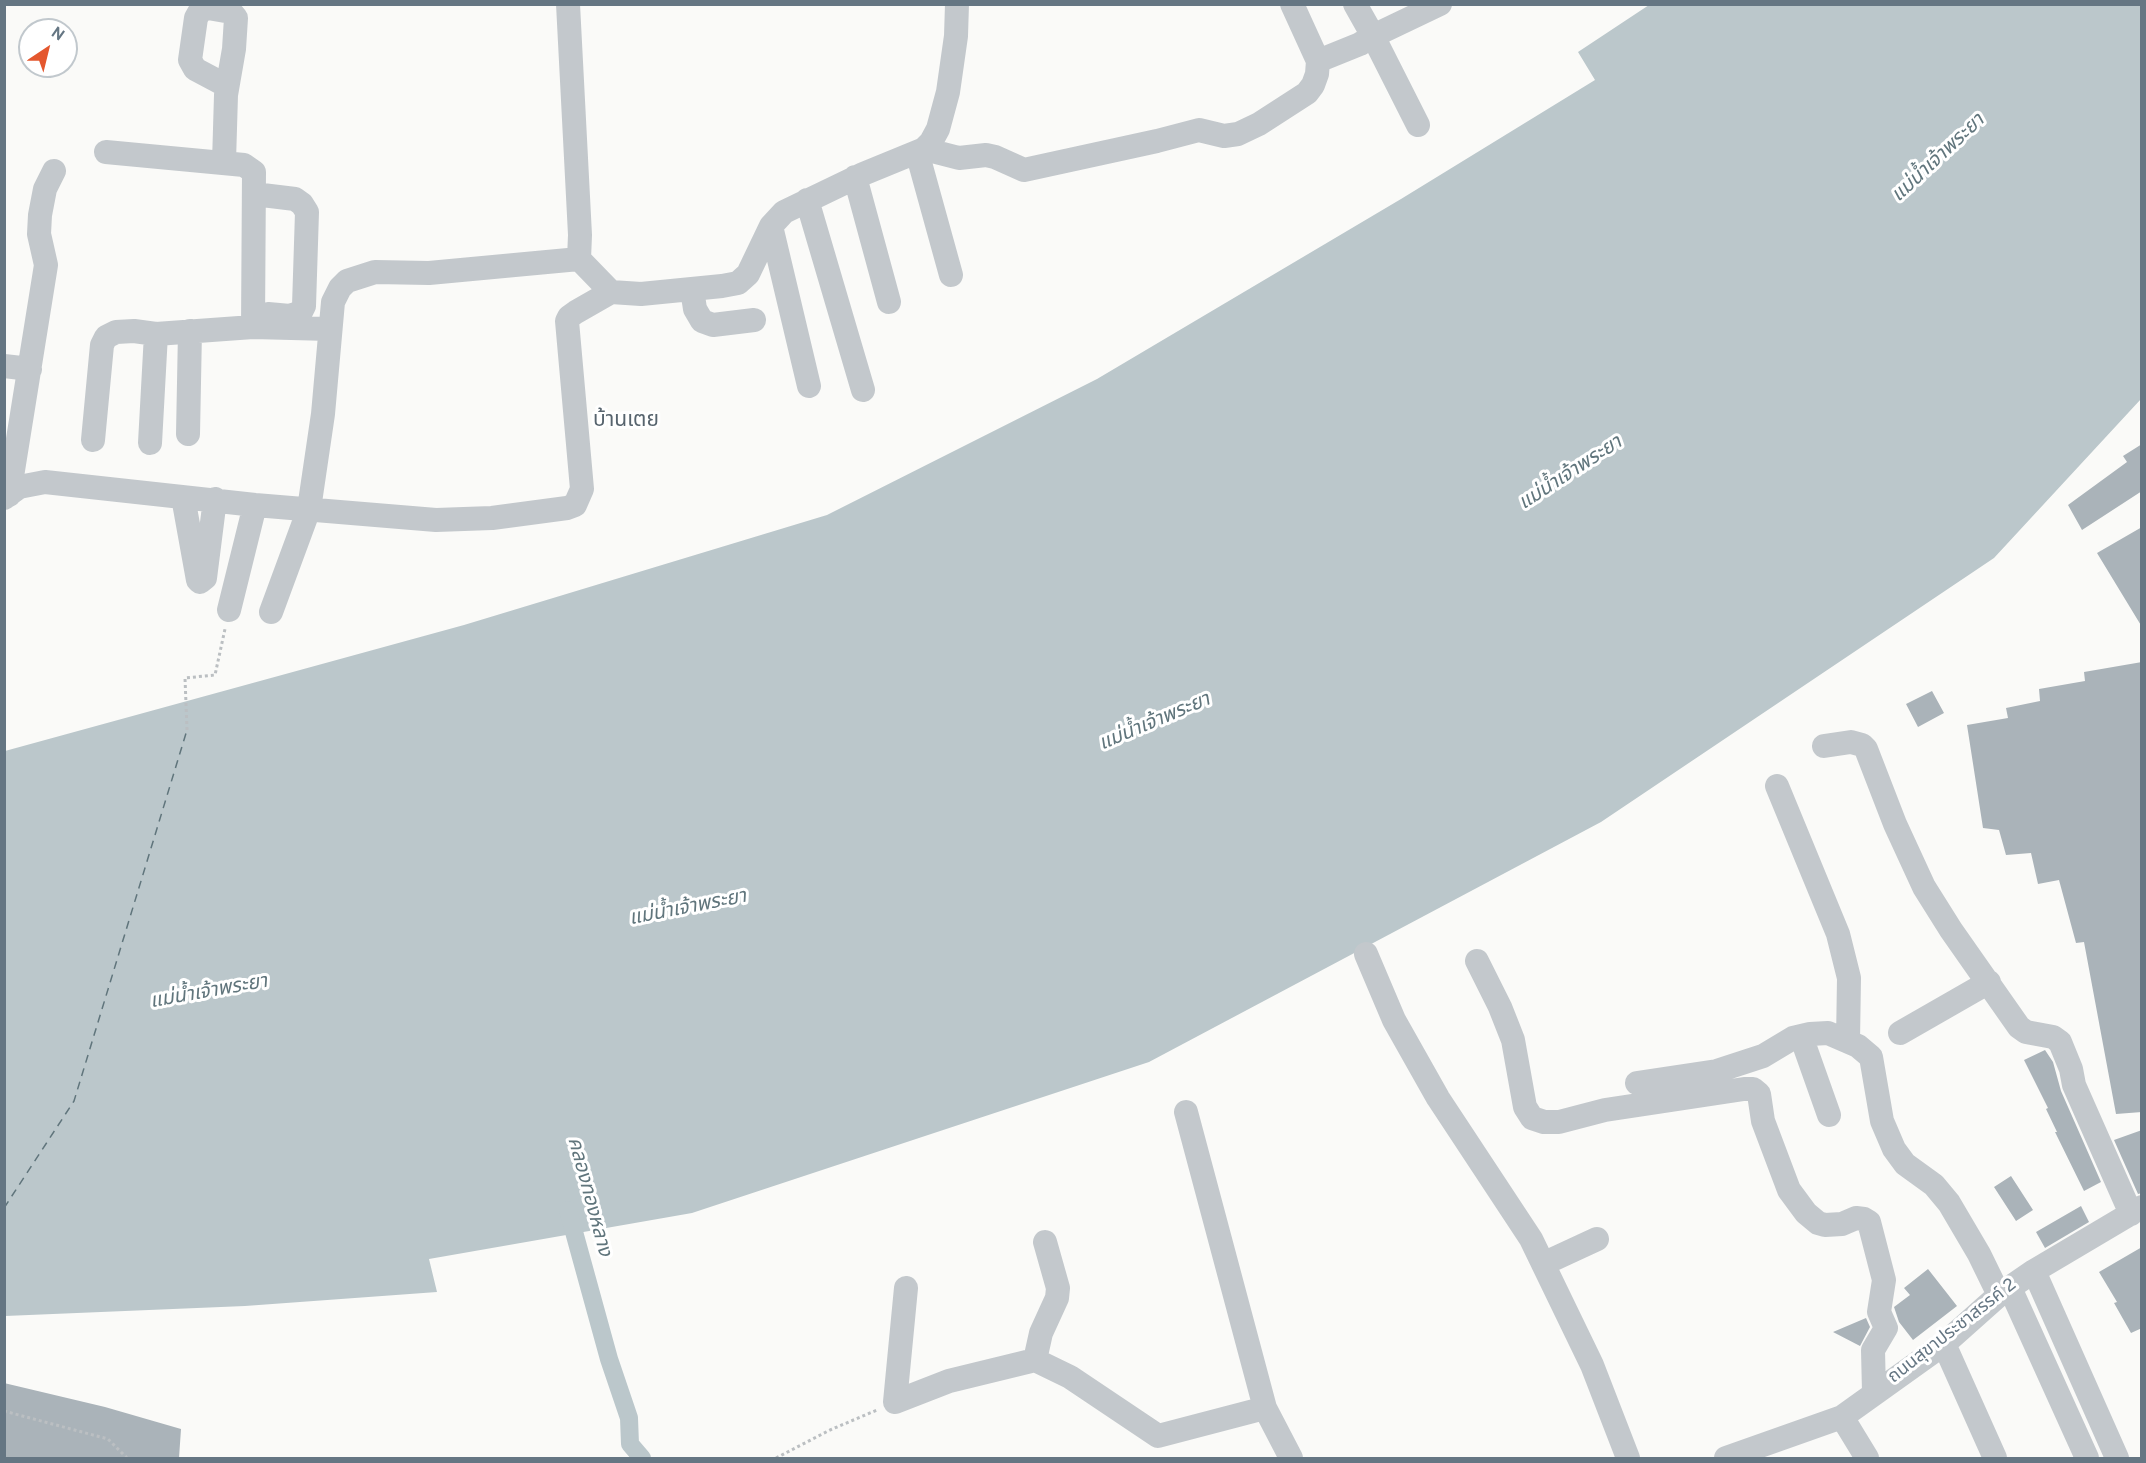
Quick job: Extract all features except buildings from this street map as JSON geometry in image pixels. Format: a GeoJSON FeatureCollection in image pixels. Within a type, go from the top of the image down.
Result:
{"type":"FeatureCollection","features":[{"type":"Feature","properties":{"kind":"street"},"geometry":{"type":"LineString","coordinates":[[568,4],[580,235],[579,259],[611,292]]}},
{"type":"Feature","properties":{"kind":"street"},"geometry":{"type":"LineString","coordinates":[[7,496],[19,488],[45,482],[255,505],[436,520],[492,518],[575,505],[582,489],[567,321],[569,317],[611,292],[641,294],[738,283],[748,274],[771,226],[784,212],[855,177],[921,150],[931,142],[938,129],[948,92],[956,36],[957,4]]}},
{"type":"Feature","properties":{"kind":"street"},"geometry":{"type":"LineString","coordinates":[[921,150],[958,158],[986,155],[1024,170],[1199,130],[1224,136],[1239,134],[1307,93],[1313,85],[1318,61],[1292,4]]}},
{"type":"Feature","properties":{"kind":"street"},"geometry":{"type":"LineString","coordinates":[[1355,4],[1418,124]]}},
{"type":"Feature","properties":{"kind":"street"},"geometry":{"type":"LineString","coordinates":[[1318,61],[1360,44],[1440,4]]}},
{"type":"Feature","properties":{"kind":"street"},"geometry":{"type":"LineString","coordinates":[[224,162],[227,86]]}},
{"type":"Feature","properties":{"kind":"street"},"geometry":{"type":"LineString","coordinates":[[921,150],[951,275]]}},
{"type":"Feature","properties":{"kind":"street"},"geometry":{"type":"LineString","coordinates":[[106,152],[224,162],[250,167],[254,172],[253,320]]}},
{"type":"Feature","properties":{"kind":"street"},"geometry":{"type":"LineString","coordinates":[[7,496],[46,265],[39,234],[40,215],[45,189],[54,171]]}},
{"type":"Feature","properties":{"kind":"street"},"geometry":{"type":"LineString","coordinates":[[855,177],[890,302]]}},
{"type":"Feature","properties":{"kind":"street"},"geometry":{"type":"LineString","coordinates":[[93,440],[102,345],[106,337],[116,333],[134,331],[156,334],[190,332],[301,312],[304,306],[307,212],[295,199],[254,194]]}},
{"type":"Feature","properties":{"kind":"street"},"geometry":{"type":"LineString","coordinates":[[807,200],[863,390]]}},
{"type":"Feature","properties":{"kind":"street"},"geometry":{"type":"LineString","coordinates":[[771,226],[809,386]]}},
{"type":"Feature","properties":{"kind":"street"},"geometry":{"type":"LineString","coordinates":[[270,612],[309,509],[321,434],[333,302],[340,288],[347,281],[375,272],[429,273],[579,259]]}},
{"type":"Feature","properties":{"kind":"street"},"geometry":{"type":"LineString","coordinates":[[692,289],[695,309],[702,321],[713,325],[753,320]]}},
{"type":"Feature","properties":{"kind":"street"},"geometry":{"type":"LineString","coordinates":[[253,320],[330,329]]}},
{"type":"Feature","properties":{"kind":"street"},"geometry":{"type":"LineString","coordinates":[[188,434],[190,332]]}},
{"type":"Feature","properties":{"kind":"street"},"geometry":{"type":"LineString","coordinates":[[150,443],[156,334]]}},
{"type":"Feature","properties":{"kind":"street"},"geometry":{"type":"LineString","coordinates":[[4,366],[30,369]]}},
{"type":"Feature","properties":{"kind":"street"},"geometry":{"type":"LineString","coordinates":[[183,496],[200,582],[205,578],[215,499]]}},
{"type":"Feature","properties":{"kind":"street"},"geometry":{"type":"LineString","coordinates":[[229,610],[255,505]]}},
{"type":"Feature","properties":{"kind":"street"},"geometry":{"type":"LineString","coordinates":[[1824,746],[1851,742],[1862,745],[1866,749],[1895,824],[1924,887],[1951,930],[2019,1027],[2026,1032],[2053,1037],[2060,1042],[2071,1069],[2074,1085],[2136,1210]]}},
{"type":"Feature","properties":{"kind":"street"},"geometry":{"type":"LineString","coordinates":[[1777,786],[1838,934],[1849,978],[1848,1041]]}},
{"type":"Feature","properties":{"kind":"street"},"geometry":{"type":"LineString","coordinates":[[1366,954],[1394,1020],[1438,1098],[1530,1239],[1543,1264],[1592,1365],[1628,1458]]}},
{"type":"Feature","properties":{"kind":"street"},"geometry":{"type":"LineString","coordinates":[[1477,961],[1500,1007],[1513,1040],[1525,1107],[1532,1118],[1544,1122],[1559,1122],[1605,1110],[1744,1089],[1753,1089],[1759,1094],[1763,1121],[1789,1190],[1806,1213],[1818,1223],[1825,1225],[1842,1224],[1856,1218],[1869,1222],[1884,1280],[1879,1312],[1886,1328],[1874,1350],[1874,1392]]}},
{"type":"Feature","properties":{"kind":"street"},"geometry":{"type":"LineString","coordinates":[[1900,1032],[1989,982]]}},
{"type":"Feature","properties":{"kind":"street"},"geometry":{"type":"LineString","coordinates":[[1637,1083],[1717,1071],[1763,1056],[1793,1038],[1801,1036],[1828,1033],[1866,1051],[1871,1057],[1882,1121],[1894,1149],[1905,1164],[1934,1185],[1949,1203],[2004,1291],[2087,1458]]}},
{"type":"Feature","properties":{"kind":"street"},"geometry":{"type":"LineString","coordinates":[[1801,1036],[1829,1115]]}},
{"type":"Feature","properties":{"kind":"street"},"geometry":{"type":"LineString","coordinates":[[1186,1112],[1265,1408],[1291,1458]]}},
{"type":"Feature","properties":{"kind":"street","name":"ถนนสุขาประชาสรรค์ 2"},"geometry":{"type":"LineString","coordinates":[[1726,1458],[1842,1417],[1944,1344],[2004,1291],[2136,1210]]}},
{"type":"Feature","properties":{"kind":"street"},"geometry":{"type":"LineString","coordinates":[[1543,1264],[1597,1239]]}},
{"type":"Feature","properties":{"kind":"street"},"geometry":{"type":"LineString","coordinates":[[1035,1360],[1041,1333],[1057,1298],[1058,1288],[1045,1242]]}},
{"type":"Feature","properties":{"kind":"street"},"geometry":{"type":"LineString","coordinates":[[2034,1271],[2117,1458]]}},
{"type":"Feature","properties":{"kind":"street"},"geometry":{"type":"LineString","coordinates":[[906,1288],[895,1402],[949,1382],[1035,1360],[1070,1377],[1158,1436],[1265,1408]]}},
{"type":"Feature","properties":{"kind":"street"},"geometry":{"type":"LineString","coordinates":[[1944,1344],[1995,1458]]}},
{"type":"Feature","properties":{"kind":"street"},"geometry":{"type":"LineString","coordinates":[[1842,1417],[1867,1458]]}},
{"type":"Feature","properties":{"kind":"path"},"geometry":{"type":"LineString","coordinates":[[187,730],[185,678],[215,675],[229,610]]}},
{"type":"Feature","properties":{"kind":"path"},"geometry":{"type":"LineString","coordinates":[[776,1458],[895,1402]]}},
{"type":"Feature","properties":{"kind":"path"},"geometry":{"type":"LineString","coordinates":[[4,1411],[108,1439],[127,1458]]}},
{"type":"Feature","properties":{"kind":"water","name":"แม่น้ำเจ้าพระยา"},"geometry":{"type":"Polygon","coordinates":[[[1649,5],[2141,5],[2141,399],[1994,558],[1601,822],[1149,1062],[692,1213],[429,1259],[437,1292],[245,1306],[5,1316],[5,751],[464,625],[827,515],[1097,379],[1401,199],[1595,80],[1578,52],[1649,5]]]}},
{"type":"Feature","properties":{"kind":"waterway","name":"คลองทองหลาง"},"geometry":{"type":"LineString","coordinates":[[568,1210],[609,1359],[629,1418],[630,1444],[642,1458]]}},
{"type":"Feature","properties":{"kind":"ferry route"},"geometry":{"type":"LineString","coordinates":[[4,1208],[74,1101],[187,730]]}},
{"type":"Feature","properties":{"kind":"district","name":"บ้านเตย"},"geometry":{"type":"Point","coordinates":[626,422]}}]}
